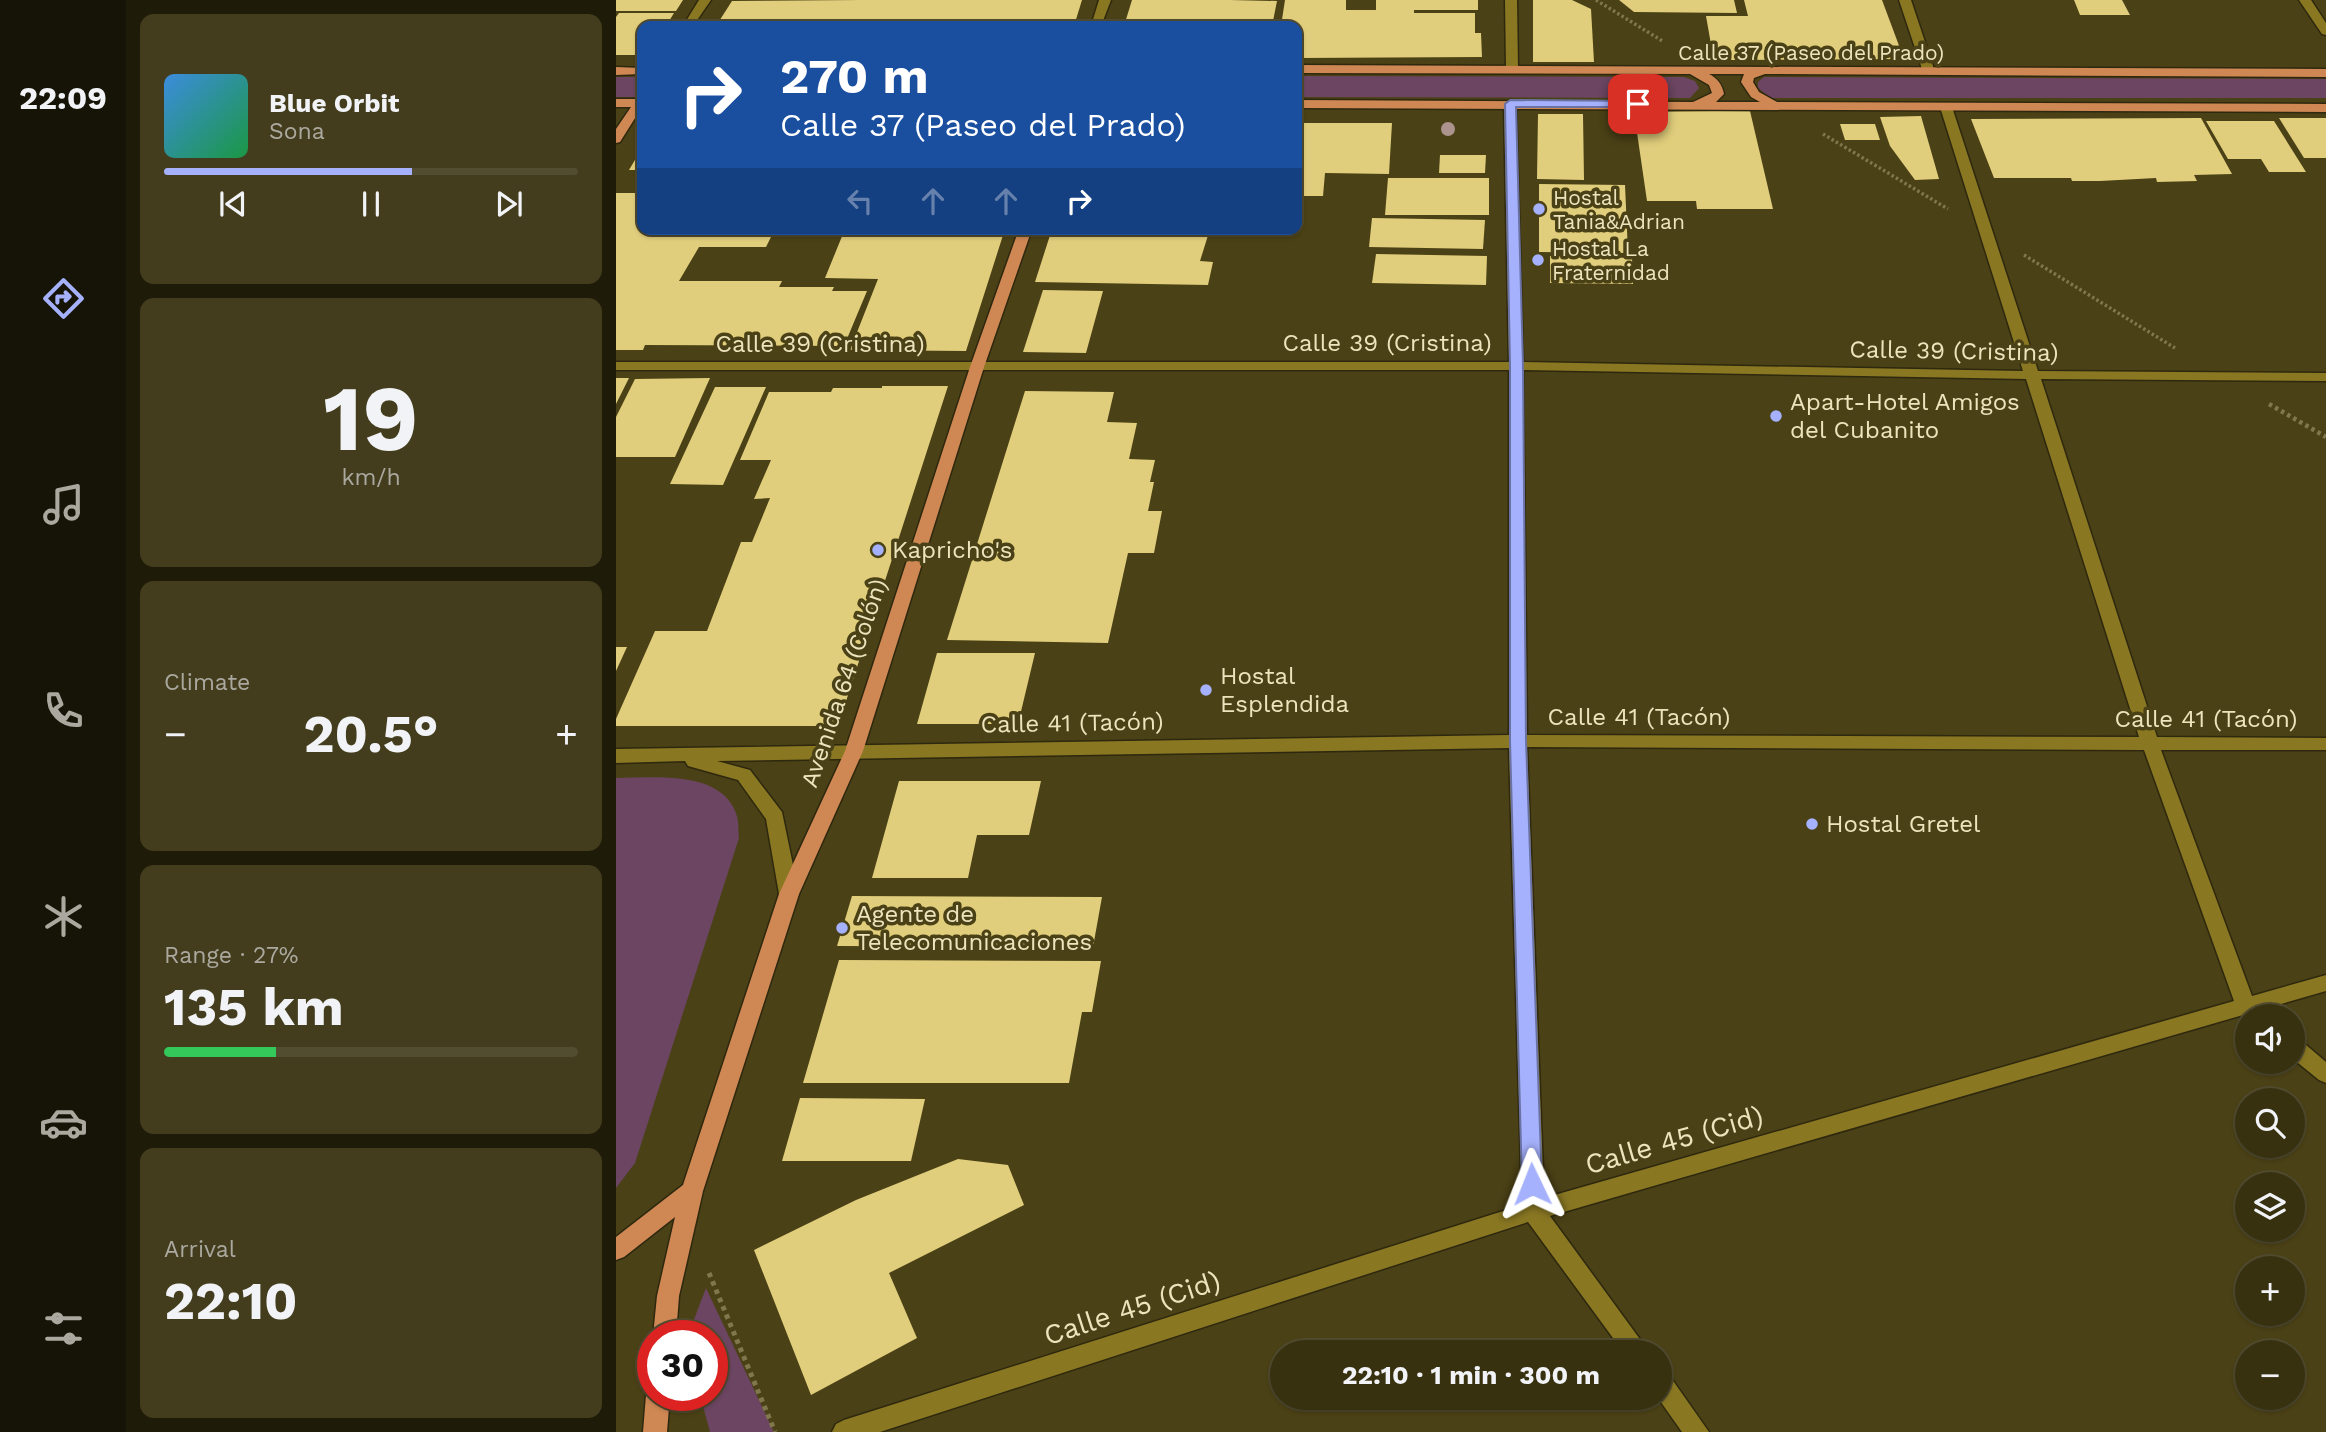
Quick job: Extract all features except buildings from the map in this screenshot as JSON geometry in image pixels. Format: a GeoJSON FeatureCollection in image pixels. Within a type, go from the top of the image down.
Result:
{"type":"FeatureCollection","features":[{"type":"Feature","properties":{"kind":"main road","name":"Calle 37 (Paseo del Prado)"},"geometry":{"type":"LineString","coordinates":[[1302,69],[2326,73]]}},
{"type":"Feature","properties":{"kind":"main road"},"geometry":{"type":"LineString","coordinates":[[616,71],[637,71]]}},
{"type":"Feature","properties":{"kind":"main road"},"geometry":{"type":"LineString","coordinates":[[1689,71],[1712,80],[1718,94],[1711,100],[1689,104]]}},
{"type":"Feature","properties":{"kind":"main road"},"geometry":{"type":"LineString","coordinates":[[1763,71],[1749,76],[1746,82],[1755,94],[1772,104]]}},
{"type":"Feature","properties":{"kind":"main road"},"geometry":{"type":"LineString","coordinates":[[616,103],[637,101]]}},
{"type":"Feature","properties":{"kind":"main road"},"geometry":{"type":"LineString","coordinates":[[1302,103],[2326,108]]}},
{"type":"Feature","properties":{"kind":"main road"},"geometry":{"type":"LineString","coordinates":[[616,139],[637,107]]}},
{"type":"Feature","properties":{"kind":"main road","name":"Avenida 64 (Colón)"},"geometry":{"type":"LineString","coordinates":[[666,1320],[668,1296],[692,1191],[789,894],[854,751],[978,367],[1024,235]]}},
{"type":"Feature","properties":{"kind":"main road"},"geometry":{"type":"LineString","coordinates":[[616,1250],[692,1191]]}},
{"type":"Feature","properties":{"kind":"main road"},"geometry":{"type":"LineString","coordinates":[[654,1432],[656,1411]]}},
{"type":"Feature","properties":{"kind":"street"},"geometry":{"type":"LineString","coordinates":[[691,21],[705,0]]}},
{"type":"Feature","properties":{"kind":"street"},"geometry":{"type":"LineString","coordinates":[[1098,21],[1105,0]]}},
{"type":"Feature","properties":{"kind":"street"},"geometry":{"type":"LineString","coordinates":[[1511,0],[1512,69]]}},
{"type":"Feature","properties":{"kind":"street"},"geometry":{"type":"LineString","coordinates":[[1905,0],[1929,72]]}},
{"type":"Feature","properties":{"kind":"street"},"geometry":{"type":"LineString","coordinates":[[2305,0],[2326,32]]}},
{"type":"Feature","properties":{"kind":"street"},"geometry":{"type":"LineString","coordinates":[[1510,104],[1516,366],[1518,741],[1533,1211],[1629,1340]]}},
{"type":"Feature","properties":{"kind":"street"},"geometry":{"type":"LineString","coordinates":[[1946,107],[2150,743],[2249,1004]]}},
{"type":"Feature","properties":{"kind":"street","name":"Calle 39 (Cristina)"},"geometry":{"type":"LineString","coordinates":[[616,366],[1516,366],[2326,377]]}},
{"type":"Feature","properties":{"kind":"street","name":"Calle 41 (Tacón)"},"geometry":{"type":"LineString","coordinates":[[616,755],[1518,741],[2326,744]]}},
{"type":"Feature","properties":{"kind":"street"},"geometry":{"type":"LineString","coordinates":[[676,756],[744,775],[775,817],[789,894]]}},
{"type":"Feature","properties":{"kind":"street","name":"Calle 45 (Cid)"},"geometry":{"type":"LineString","coordinates":[[2270,1004],[2326,983]]}},
{"type":"Feature","properties":{"kind":"street","name":"Calle 45 (Cid)"},"geometry":{"type":"LineString","coordinates":[[844,1432],[1533,1211],[2235,1016]]}},
{"type":"Feature","properties":{"kind":"street"},"geometry":{"type":"LineString","coordinates":[[2305,1056],[2326,1073]]}},
{"type":"Feature","properties":{"kind":"street"},"geometry":{"type":"LineString","coordinates":[[1672,1398],[1698,1432]]}},
{"type":"Feature","properties":{"kind":"path"},"geometry":{"type":"LineString","coordinates":[[686,1217],[775,1432]]}},
{"type":"Feature","properties":{"kind":"shaded area"},"geometry":{"type":"Polygon","coordinates":[[[1302,76],[1684,77],[1695,81],[1699,88],[1690,98],[1302,97],[1302,76]]]}},
{"type":"Feature","properties":{"kind":"shaded area"},"geometry":{"type":"Polygon","coordinates":[[[616,77],[637,77],[637,97],[616,97],[616,77]]]}},
{"type":"Feature","properties":{"kind":"shaded area"},"geometry":{"type":"Polygon","coordinates":[[[1764,77],[2326,79],[2326,98],[1771,98],[1758,88],[1758,82],[1764,77]]]}},
{"type":"Feature","properties":{"kind":"shaded area"},"geometry":{"type":"Polygon","coordinates":[[[616,778],[685,779],[717,790],[729,801],[737,816],[739,838],[635,1163],[616,1188],[616,778]]]}},
{"type":"Feature","properties":{"kind":"shaded area"},"geometry":{"type":"Polygon","coordinates":[[[706,1288],[721,1320],[694,1320],[706,1288]]]}},
{"type":"Feature","properties":{"kind":"shaded area"},"geometry":{"type":"Polygon","coordinates":[[[728,1335],[774,1432],[710,1432],[704,1411],[728,1411],[728,1335]]]}},
{"type":"Feature","properties":{"kind":"place","name":"Hostal Tania&Adrian"},"geometry":{"type":"Point","coordinates":[1539,209]}},
{"type":"Feature","properties":{"kind":"place","name":"Hostal La Fraternidad"},"geometry":{"type":"Point","coordinates":[1538,260]}},
{"type":"Feature","properties":{"kind":"place","name":"Apart-Hotel Amigos del Cubanito"},"geometry":{"type":"Point","coordinates":[1776,416]}},
{"type":"Feature","properties":{"kind":"place","name":"Kapricho's"},"geometry":{"type":"Point","coordinates":[878,550]}},
{"type":"Feature","properties":{"kind":"place","name":"Hostal Esplendida"},"geometry":{"type":"Point","coordinates":[1206,690]}},
{"type":"Feature","properties":{"kind":"place","name":"Hostal Gretel"},"geometry":{"type":"Point","coordinates":[1812,824]}},
{"type":"Feature","properties":{"kind":"place","name":"Agente de Telecomunicaciones"},"geometry":{"type":"Point","coordinates":[842,928]}},
{"type":"Feature","properties":{"kind":"route"},"geometry":{"type":"LineString","coordinates":[[1532,1184],[1518,741],[1516,366],[1510,104],[1638,104]]}}]}
